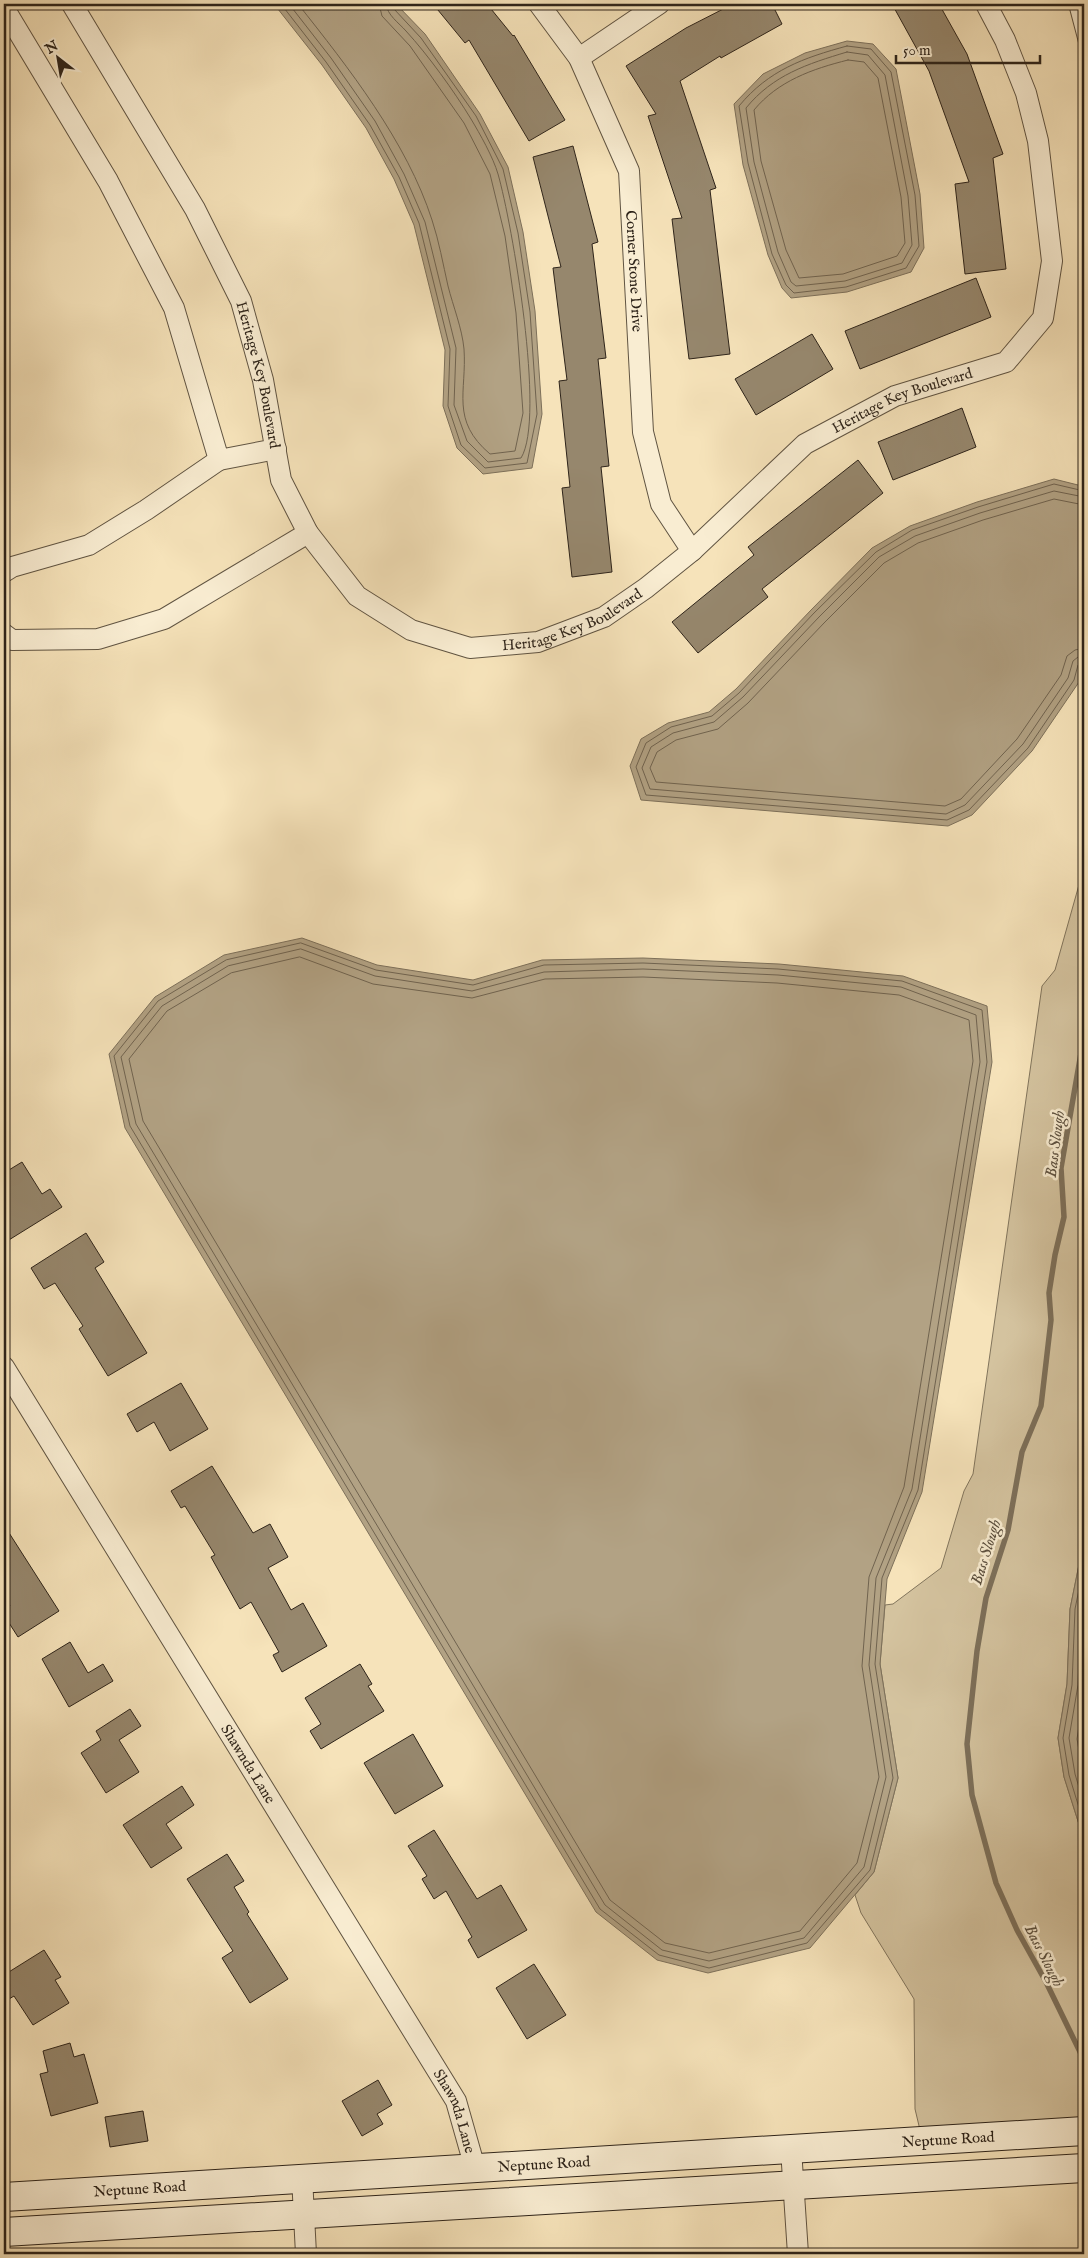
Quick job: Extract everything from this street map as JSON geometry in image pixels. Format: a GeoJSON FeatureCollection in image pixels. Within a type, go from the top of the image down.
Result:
{"type":"FeatureCollection","features":[{"type":"Feature","properties":{"kind":"main road","name":"Neptune Road"},"geometry":{"type":"LineString","coordinates":[[4,2197],[302,2177],[1084,2131]]}},
{"type":"Feature","properties":{"kind":"main road"},"geometry":{"type":"LineString","coordinates":[[4,2232],[1084,2168]]}},
{"type":"Feature","properties":{"kind":"street","name":"Heritage Key Boulevard"},"geometry":{"type":"LineString","coordinates":[[72,4],[195,209],[241,301],[263,380],[281,480],[308,533],[357,596],[411,630],[470,648],[538,642],[604,617],[646,588],[692,550],[805,444],[895,396],[1006,362],[1043,318],[1052,261],[1038,141],[1026,93],[1005,40],[986,4]]}},
{"type":"Feature","properties":{"kind":"street","name":"Corner Stone Drive"},"geometry":{"type":"LineString","coordinates":[[539,4],[579,58],[629,171],[643,432],[661,504],[692,550]]}},
{"type":"Feature","properties":{"kind":"street"},"geometry":{"type":"LineString","coordinates":[[579,58],[659,4]]}},
{"type":"Feature","properties":{"kind":"street"},"geometry":{"type":"LineString","coordinates":[[4,8],[108,181],[174,308],[219,460]]}},
{"type":"Feature","properties":{"kind":"street"},"geometry":{"type":"LineString","coordinates":[[4,572],[12,567],[88,545],[146,510],[219,460],[276,449]]}},
{"type":"Feature","properties":{"kind":"street"},"geometry":{"type":"LineString","coordinates":[[4,634],[12,640],[98,639],[164,619],[308,533]]}},
{"type":"Feature","properties":{"kind":"street","name":"Shawnda Lane"},"geometry":{"type":"LineString","coordinates":[[4,1367],[456,2101],[475,2168]]}},
{"type":"Feature","properties":{"kind":"street"},"geometry":{"type":"LineString","coordinates":[[792,2149],[798,2254]]}},
{"type":"Feature","properties":{"kind":"street"},"geometry":{"type":"LineString","coordinates":[[302,2177],[306,2254]]}},
{"type":"Feature","properties":{"kind":"lane"},"geometry":{"type":"LineString","coordinates":[[1074,4],[1084,42]]}},
{"type":"Feature","properties":{"kind":"shaded area"},"geometry":{"type":"Polygon","coordinates":[[[1084,867],[1084,1540],[1070,1609],[1067,1684],[1058,1738],[1064,1777],[1084,1840],[1084,2120],[920,2130],[915,2109],[914,1999],[861,1913],[855,1895],[874,1872],[898,1778],[880,1664],[885,1605],[893,1604],[941,1568],[964,1491],[973,1474],[1042,986],[1055,970],[1084,867]]]}},
{"type":"Feature","properties":{"kind":"water"},"geometry":{"type":"Polygon","coordinates":[[[274,4],[396,4],[425,34],[480,114],[508,167],[523,232],[535,311],[542,414],[532,468],[483,474],[457,448],[443,406],[445,350],[414,225],[394,179],[366,128],[322,65],[274,4]]]}},
{"type":"Feature","properties":{"kind":"water"},"geometry":{"type":"Polygon","coordinates":[[[847,41],[873,44],[896,69],[920,194],[924,248],[911,272],[847,292],[791,298],[782,288],[768,255],[743,165],[734,104],[763,74],[805,53],[847,41]]]}},
{"type":"Feature","properties":{"kind":"water"},"geometry":{"type":"Polygon","coordinates":[[[1054,479],[1082,486],[1084,489],[1084,656],[1079,682],[1032,751],[972,815],[948,826],[641,800],[630,766],[641,739],[668,723],[709,712],[736,689],[872,548],[910,526],[977,502],[1054,479]]]}},
{"type":"Feature","properties":{"kind":"water"},"geometry":{"type":"Polygon","coordinates":[[[302,938],[377,965],[473,980],[542,960],[643,958],[779,964],[903,976],[987,1006],[992,1062],[922,1492],[887,1579],[880,1664],[898,1778],[874,1872],[810,1948],[708,1973],[657,1960],[596,1912],[125,1128],[109,1054],[155,997],[224,955],[302,938]]]}},
{"type":"Feature","properties":{"kind":"water"},"geometry":{"type":"Polygon","coordinates":[[[1084,1540],[1084,1840],[1064,1777],[1058,1738],[1067,1684],[1070,1609],[1084,1540]]]}},
{"type":"Feature","properties":{"kind":"building"},"geometry":{"type":"Polygon","coordinates":[[[433,4],[487,4],[514,35],[565,120],[529,141],[469,40],[465,43],[433,4]]]}},
{"type":"Feature","properties":{"kind":"building"},"geometry":{"type":"Polygon","coordinates":[[[733,4],[772,4],[782,24],[721,58],[720,56],[680,81],[716,188],[710,190],[730,354],[689,359],[672,219],[682,218],[648,116],[656,114],[626,66],[686,28],[733,4]]]}},
{"type":"Feature","properties":{"kind":"building"},"geometry":{"type":"Polygon","coordinates":[[[892,4],[939,4],[967,54],[1003,154],[993,158],[1006,269],[965,274],[955,184],[969,182],[929,71],[892,4]]]}},
{"type":"Feature","properties":{"kind":"building"},"geometry":{"type":"Polygon","coordinates":[[[573,146],[598,242],[592,244],[606,358],[598,359],[609,466],[601,467],[612,572],[572,577],[562,488],[570,487],[559,381],[567,380],[553,268],[561,267],[533,157],[573,146]]]}},
{"type":"Feature","properties":{"kind":"building"},"geometry":{"type":"Polygon","coordinates":[[[976,278],[991,317],[860,369],[845,331],[976,278]]]}},
{"type":"Feature","properties":{"kind":"building"},"geometry":{"type":"Polygon","coordinates":[[[812,334],[833,369],[756,415],[735,379],[812,334]]]}},
{"type":"Feature","properties":{"kind":"building"},"geometry":{"type":"Polygon","coordinates":[[[962,408],[976,447],[893,480],[878,442],[962,408]]]}},
{"type":"Feature","properties":{"kind":"building"},"geometry":{"type":"Polygon","coordinates":[[[858,460],[883,493],[762,589],[768,597],[698,653],[672,622],[754,555],[748,547],[858,460]]]}},
{"type":"Feature","properties":{"kind":"building"},"geometry":{"type":"Polygon","coordinates":[[[22,1162],[42,1194],[50,1189],[62,1207],[4,1243],[4,1173],[22,1162]]]}},
{"type":"Feature","properties":{"kind":"building"},"geometry":{"type":"Polygon","coordinates":[[[86,1233],[104,1262],[95,1268],[147,1353],[108,1376],[79,1329],[83,1326],[55,1283],[44,1289],[31,1268],[86,1233]]]}},
{"type":"Feature","properties":{"kind":"building"},"geometry":{"type":"Polygon","coordinates":[[[181,1383],[208,1429],[170,1451],[154,1422],[137,1432],[127,1414],[181,1383]]]}},
{"type":"Feature","properties":{"kind":"building"},"geometry":{"type":"Polygon","coordinates":[[[212,1466],[253,1533],[270,1524],[288,1557],[268,1568],[291,1610],[303,1603],[327,1646],[282,1672],[273,1655],[279,1652],[251,1602],[240,1609],[211,1557],[215,1555],[185,1506],[181,1508],[171,1491],[212,1466]]]}},
{"type":"Feature","properties":{"kind":"building"},"geometry":{"type":"Polygon","coordinates":[[[4,1525],[59,1611],[18,1637],[4,1615],[4,1610],[10,1606],[4,1595],[4,1525]]]}},
{"type":"Feature","properties":{"kind":"building"},"geometry":{"type":"Polygon","coordinates":[[[70,1642],[88,1673],[103,1664],[113,1681],[69,1707],[42,1659],[70,1642]]]}},
{"type":"Feature","properties":{"kind":"building"},"geometry":{"type":"Polygon","coordinates":[[[360,1664],[372,1684],[368,1686],[384,1711],[321,1749],[310,1731],[321,1724],[305,1698],[360,1664]]]}},
{"type":"Feature","properties":{"kind":"building"},"geometry":{"type":"Polygon","coordinates":[[[130,1709],[141,1726],[119,1740],[139,1772],[106,1793],[81,1753],[101,1740],[96,1731],[130,1709]]]}},
{"type":"Feature","properties":{"kind":"building"},"geometry":{"type":"Polygon","coordinates":[[[413,1734],[443,1786],[395,1814],[364,1763],[413,1734]]]}},
{"type":"Feature","properties":{"kind":"building"},"geometry":{"type":"Polygon","coordinates":[[[182,1786],[194,1805],[166,1824],[182,1848],[151,1868],[123,1825],[182,1786]]]}},
{"type":"Feature","properties":{"kind":"building"},"geometry":{"type":"Polygon","coordinates":[[[434,1830],[477,1899],[501,1885],[527,1930],[478,1958],[468,1940],[472,1937],[446,1891],[434,1899],[422,1879],[427,1876],[408,1846],[434,1830]]]}},
{"type":"Feature","properties":{"kind":"building"},"geometry":{"type":"Polygon","coordinates":[[[227,1854],[244,1881],[234,1887],[249,1912],[247,1914],[288,1979],[250,2003],[222,1958],[233,1951],[187,1879],[227,1854]]]}},
{"type":"Feature","properties":{"kind":"building"},"geometry":{"type":"Polygon","coordinates":[[[44,1950],[61,1977],[55,1980],[69,2003],[33,2025],[14,1996],[4,2002],[4,1975],[44,1950]]]}},
{"type":"Feature","properties":{"kind":"building"},"geometry":{"type":"Polygon","coordinates":[[[534,1964],[566,2015],[527,2039],[496,1988],[534,1964]]]}},
{"type":"Feature","properties":{"kind":"building"},"geometry":{"type":"Polygon","coordinates":[[[70,2043],[74,2057],[84,2054],[98,2103],[51,2116],[40,2074],[48,2072],[43,2051],[70,2043]]]}},
{"type":"Feature","properties":{"kind":"building"},"geometry":{"type":"Polygon","coordinates":[[[378,2080],[392,2105],[377,2114],[383,2124],[362,2136],[342,2101],[378,2080]]]}},
{"type":"Feature","properties":{"kind":"building"},"geometry":{"type":"Polygon","coordinates":[[[143,2111],[148,2141],[110,2147],[105,2117],[143,2111]]]}},
{"type":"Feature","properties":{"kind":"waterway","name":"Bass Slough"},"geometry":{"type":"LineString","coordinates":[[1084,1036],[1061,1168],[1064,1217],[1049,1293],[1051,1320],[1041,1406],[1022,1452],[1008,1530],[986,1598],[977,1651],[967,1744],[972,1795],[996,1883],[1017,1930],[1046,1982],[1084,2060]]}}]}
